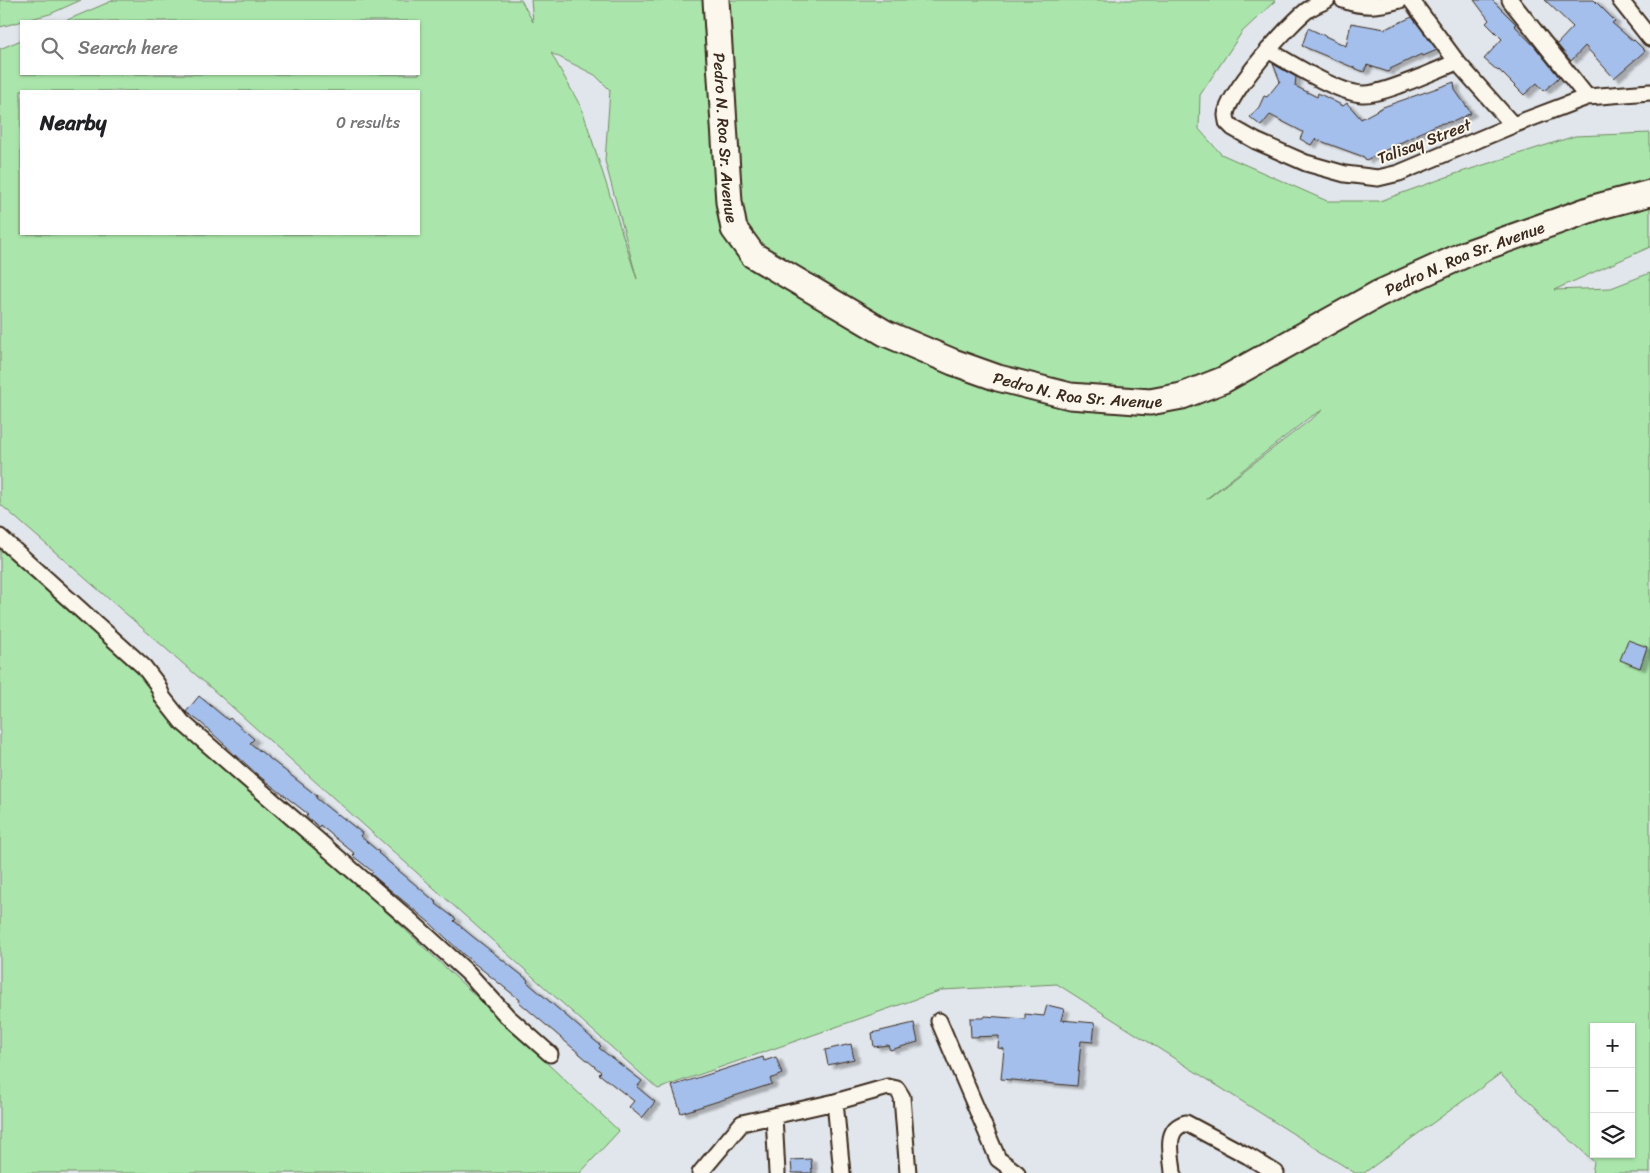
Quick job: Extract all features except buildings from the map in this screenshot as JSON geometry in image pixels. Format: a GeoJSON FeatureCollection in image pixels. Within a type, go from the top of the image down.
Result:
{"type":"FeatureCollection","features":[{"type":"Feature","properties":{"kind":"main road","name":"Pedro N. Roa Sr. Avenue"},"geometry":{"type":"LineString","coordinates":[[716,0],[729,202],[734,229],[753,255],[885,333],[998,378],[1070,396],[1150,402],[1182,396],[1223,380],[1378,294],[1468,253],[1598,207],[1650,193]]}},
{"type":"Feature","properties":{"kind":"street","name":"Talisay Street"},"geometry":{"type":"LineString","coordinates":[[1327,0],[1310,8],[1268,50],[1232,100],[1226,115],[1227,122],[1232,128],[1306,163],[1345,174],[1378,178],[1399,173],[1512,125],[1587,97],[1650,92]]}},
{"type":"Feature","properties":{"kind":"street"},"geometry":{"type":"LineString","coordinates":[[1343,0],[1366,6],[1377,6],[1400,0]]}},
{"type":"Feature","properties":{"kind":"street"},"geometry":{"type":"LineString","coordinates":[[1411,0],[1457,62],[1512,125]]}},
{"type":"Feature","properties":{"kind":"street"},"geometry":{"type":"LineString","coordinates":[[1510,0],[1587,97]]}},
{"type":"Feature","properties":{"kind":"street"},"geometry":{"type":"LineString","coordinates":[[1620,0],[1650,38]]}},
{"type":"Feature","properties":{"kind":"street"},"geometry":{"type":"LineString","coordinates":[[1268,50],[1335,87],[1349,92],[1364,94],[1384,90],[1457,62]]}},
{"type":"Feature","properties":{"kind":"street"},"geometry":{"type":"LineString","coordinates":[[0,537],[144,667],[157,684],[163,698],[182,722],[412,922],[468,973],[507,1016],[550,1054]]}},
{"type":"Feature","properties":{"kind":"street"},"geometry":{"type":"LineString","coordinates":[[939,1021],[998,1159],[1017,1173]]}},
{"type":"Feature","properties":{"kind":"street"},"geometry":{"type":"LineString","coordinates":[[703,1171],[742,1123],[835,1102],[888,1087],[896,1089],[902,1097],[908,1173]]}},
{"type":"Feature","properties":{"kind":"street"},"geometry":{"type":"LineString","coordinates":[[835,1102],[842,1173]]}},
{"type":"Feature","properties":{"kind":"street"},"geometry":{"type":"LineString","coordinates":[[774,1116],[777,1173]]}},
{"type":"Feature","properties":{"kind":"street"},"geometry":{"type":"LineString","coordinates":[[1173,1173],[1171,1144],[1173,1130],[1178,1125],[1186,1123],[1276,1173]]}},
{"type":"Feature","properties":{"kind":"street"},"geometry":{"type":"LineString","coordinates":[[1248,1156],[1249,1173]]}},
{"type":"Feature","properties":{"kind":"green space"},"geometry":{"type":"Polygon","coordinates":[[[0,0],[81,0],[50,14],[20,20],[20,22],[0,27],[0,0]]]}},
{"type":"Feature","properties":{"kind":"green space"},"geometry":{"type":"Polygon","coordinates":[[[114,0],[521,0],[533,22],[531,0],[1276,0],[1242,32],[1200,95],[1199,129],[1221,154],[1327,201],[1380,201],[1455,174],[1575,136],[1650,133],[1650,247],[1554,290],[1611,288],[1650,273],[1650,1173],[1592,1173],[1594,1162],[1500,1074],[1364,1173],[1355,1173],[1057,984],[942,990],[658,1089],[211,688],[0,504],[0,49],[20,40],[20,75],[420,75],[420,20],[67,20],[114,0]],[[551,53],[582,109],[637,279],[605,161],[610,90],[595,75],[551,53]],[[1323,410],[1310,417],[1207,499],[1323,410]]]}},
{"type":"Feature","properties":{"kind":"green space"},"geometry":{"type":"Polygon","coordinates":[[[0,547],[95,623],[172,710],[619,1131],[580,1173],[0,1173],[0,547]]]}}]}
